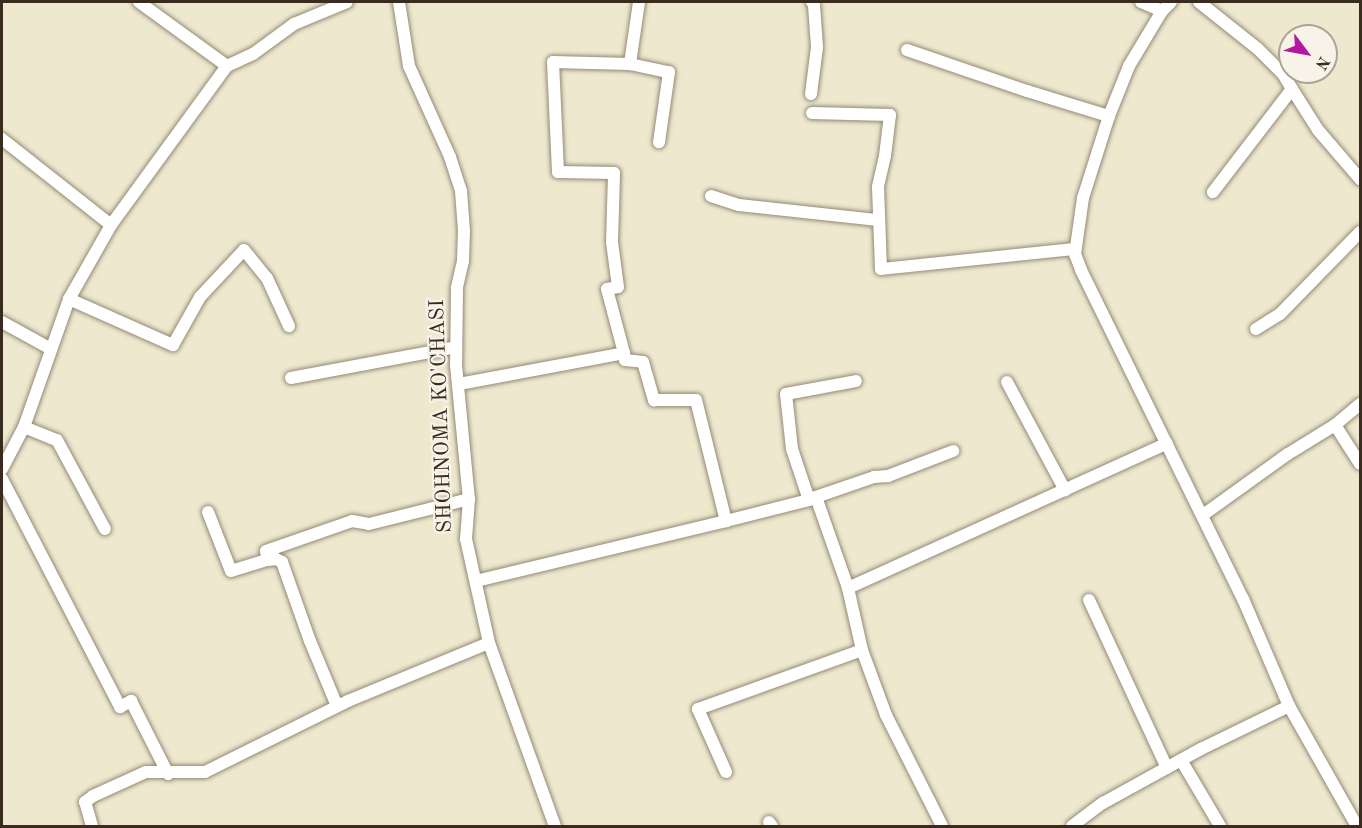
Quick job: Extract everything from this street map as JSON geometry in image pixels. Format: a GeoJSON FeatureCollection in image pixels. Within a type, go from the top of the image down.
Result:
{"type":"FeatureCollection","features":[{"type":"Feature","properties":{"kind":"street"},"geometry":{"type":"LineString","coordinates":[[139,2],[227,66]]}},
{"type":"Feature","properties":{"kind":"street"},"geometry":{"type":"LineString","coordinates":[[310,2],[318,13]]}},
{"type":"Feature","properties":{"kind":"street"},"geometry":{"type":"LineString","coordinates":[[2,469],[24,427],[69,299],[111,225],[227,66],[253,54],[294,24],[347,2]]}},
{"type":"Feature","properties":{"kind":"street","name":"SHOHNOMA KO'CHASI"},"geometry":{"type":"LineString","coordinates":[[399,2],[410,66],[450,157],[461,191],[464,241],[457,288],[456,347],[469,499],[466,538],[489,643],[555,826]]}},
{"type":"Feature","properties":{"kind":"street"},"geometry":{"type":"LineString","coordinates":[[630,64],[639,2]]}},
{"type":"Feature","properties":{"kind":"street"},"geometry":{"type":"LineString","coordinates":[[812,2],[817,47],[812,94]]}},
{"type":"Feature","properties":{"kind":"street"},"geometry":{"type":"LineString","coordinates":[[1141,2],[1162,11]]}},
{"type":"Feature","properties":{"kind":"street"},"geometry":{"type":"LineString","coordinates":[[1171,2],[1162,11],[1129,66],[1109,116],[1083,198],[1075,249],[1081,270],[1243,599],[1288,706],[1357,826]]}},
{"type":"Feature","properties":{"kind":"street"},"geometry":{"type":"LineString","coordinates":[[1199,2],[1258,49],[1282,74],[1318,130],[1360,179]]}},
{"type":"Feature","properties":{"kind":"street"},"geometry":{"type":"LineString","coordinates":[[907,50],[1109,116]]}},
{"type":"Feature","properties":{"kind":"street"},"geometry":{"type":"LineString","coordinates":[[659,142],[669,72],[630,64],[553,62],[558,172],[614,173],[612,242],[618,286],[608,289],[625,360],[643,362],[654,400],[696,400],[726,521]]}},
{"type":"Feature","properties":{"kind":"street"},"geometry":{"type":"LineString","coordinates":[[1213,192],[1292,89]]}},
{"type":"Feature","properties":{"kind":"street"},"geometry":{"type":"LineString","coordinates":[[812,113],[890,115],[885,156],[878,187],[881,269],[1075,249]]}},
{"type":"Feature","properties":{"kind":"street"},"geometry":{"type":"LineString","coordinates":[[2,139],[111,225]]}},
{"type":"Feature","properties":{"kind":"street"},"geometry":{"type":"LineString","coordinates":[[711,196],[749,206],[878,220]]}},
{"type":"Feature","properties":{"kind":"street"},"geometry":{"type":"LineString","coordinates":[[1256,329],[1280,314],[1360,232]]}},
{"type":"Feature","properties":{"kind":"street"},"geometry":{"type":"LineString","coordinates":[[69,299],[173,345],[200,297],[244,250],[267,278],[289,326]]}},
{"type":"Feature","properties":{"kind":"street"},"geometry":{"type":"LineString","coordinates":[[2,322],[51,349]]}},
{"type":"Feature","properties":{"kind":"street"},"geometry":{"type":"LineString","coordinates":[[291,378],[456,347]]}},
{"type":"Feature","properties":{"kind":"street"},"geometry":{"type":"LineString","coordinates":[[459,384],[624,353]]}},
{"type":"Feature","properties":{"kind":"street"},"geometry":{"type":"LineString","coordinates":[[856,381],[786,394],[792,449],[848,588],[862,650],[886,715],[942,826]]}},
{"type":"Feature","properties":{"kind":"street"},"geometry":{"type":"LineString","coordinates":[[1007,382],[1065,490]]}},
{"type":"Feature","properties":{"kind":"street"},"geometry":{"type":"LineString","coordinates":[[1203,515],[1288,454],[1335,426],[1360,404]]}},
{"type":"Feature","properties":{"kind":"street"},"geometry":{"type":"LineString","coordinates":[[1335,426],[1360,464]]}},
{"type":"Feature","properties":{"kind":"street"},"geometry":{"type":"LineString","coordinates":[[24,427],[57,440],[105,529]]}},
{"type":"Feature","properties":{"kind":"street"},"geometry":{"type":"LineString","coordinates":[[848,588],[1167,443]]}},
{"type":"Feature","properties":{"kind":"street"},"geometry":{"type":"LineString","coordinates":[[476,581],[812,498],[874,477],[888,476],[953,451]]}},
{"type":"Feature","properties":{"kind":"street"},"geometry":{"type":"LineString","coordinates":[[2,479],[120,707],[131,701],[168,774]]}},
{"type":"Feature","properties":{"kind":"street"},"geometry":{"type":"LineString","coordinates":[[268,560],[266,552],[352,521],[369,524],[469,499]]}},
{"type":"Feature","properties":{"kind":"street"},"geometry":{"type":"LineString","coordinates":[[208,512],[231,571],[268,560],[276,559],[282,562],[310,641],[337,706]]}},
{"type":"Feature","properties":{"kind":"street"},"geometry":{"type":"LineString","coordinates":[[1089,600],[1167,768]]}},
{"type":"Feature","properties":{"kind":"street"},"geometry":{"type":"LineString","coordinates":[[92,826],[85,802],[93,796],[146,772],[168,774],[205,772],[337,706],[489,643]]}},
{"type":"Feature","properties":{"kind":"street"},"geometry":{"type":"LineString","coordinates":[[726,772],[698,709],[862,650]]}},
{"type":"Feature","properties":{"kind":"street"},"geometry":{"type":"LineString","coordinates":[[1072,826],[1099,805],[1181,760],[1288,706]]}},
{"type":"Feature","properties":{"kind":"street"},"geometry":{"type":"LineString","coordinates":[[1181,760],[1220,826]]}}]}
